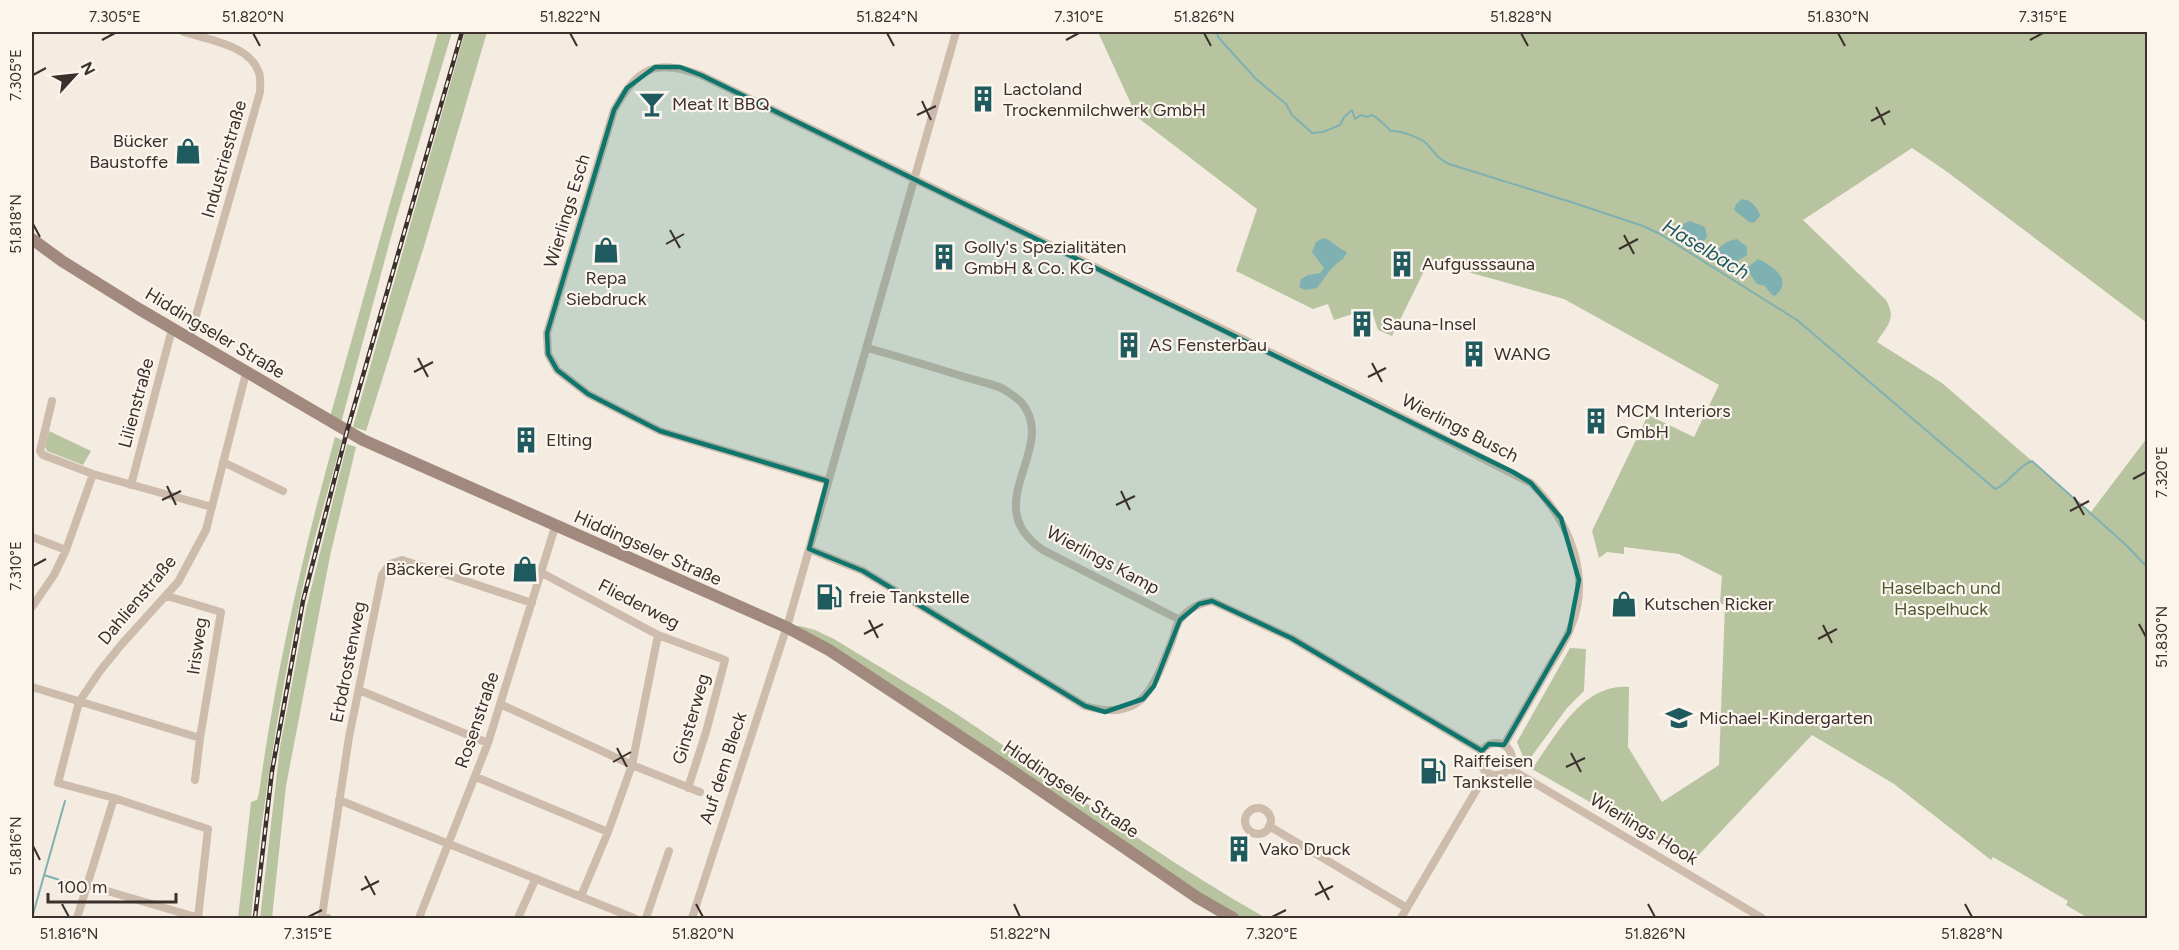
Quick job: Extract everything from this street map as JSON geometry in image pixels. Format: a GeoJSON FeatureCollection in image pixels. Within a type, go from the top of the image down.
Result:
{"type":"FeatureCollection","features":[{"type":"Feature","properties":{"kind":"street","name":"Industriestraße"},"geometry":{"type":"LineString","coordinates":[[184,32],[238,50],[251,58],[260,74],[260,92],[189,340]]}},
{"type":"Feature","properties":{"kind":"street"},"geometry":{"type":"LineString","coordinates":[[786,627],[956,32]]}},
{"type":"Feature","properties":{"kind":"street","name":"Wierlings Esch"},"geometry":{"type":"LineString","coordinates":[[827,481],[660,431],[588,394],[557,370],[548,354],[547,333],[614,110],[627,88],[639,76],[655,67],[680,67],[702,75],[915,178]]}},
{"type":"Feature","properties":{"kind":"street","name":"Wierlings Busch"},"geometry":{"type":"LineString","coordinates":[[915,178],[1379,405],[1531,483],[1548,499],[1561,518],[1577,562],[1579,580],[1577,606],[1571,629],[1504,745]]}},
{"type":"Feature","properties":{"kind":"street","name":"Hiddingseler Straße"},"geometry":{"type":"LineString","coordinates":[[32,239],[62,261],[189,340],[363,440],[555,527],[786,627],[829,650],[1014,772],[1198,898],[1233,918]]}},
{"type":"Feature","properties":{"kind":"street","name":"Lilienstraße"},"geometry":{"type":"LineString","coordinates":[[131,485],[172,329]]}},
{"type":"Feature","properties":{"kind":"street","name":"Wierlings Kamp"},"geometry":{"type":"LineString","coordinates":[[867,348],[1001,388],[1022,403],[1032,423],[1031,442],[1016,494],[1016,506],[1018,519],[1029,539],[1043,549],[1180,620]]}},
{"type":"Feature","properties":{"kind":"street","name":"Dahlienstraße"},"geometry":{"type":"LineString","coordinates":[[79,702],[121,645],[178,582],[195,552],[206,530],[246,373]]}},
{"type":"Feature","properties":{"kind":"street"},"geometry":{"type":"LineString","coordinates":[[52,401],[40,451],[43,455],[93,474],[212,507]]}},
{"type":"Feature","properties":{"kind":"street"},"geometry":{"type":"LineString","coordinates":[[223,462],[283,491]]}},
{"type":"Feature","properties":{"kind":"street"},"geometry":{"type":"LineString","coordinates":[[32,607],[54,575],[66,550],[93,474]]}},
{"type":"Feature","properties":{"kind":"street","name":"Rosenstraße"},"geometry":{"type":"LineString","coordinates":[[419,918],[488,743],[555,527]]}},
{"type":"Feature","properties":{"kind":"street"},"geometry":{"type":"LineString","coordinates":[[32,537],[66,550]]}},
{"type":"Feature","properties":{"kind":"street"},"geometry":{"type":"LineString","coordinates":[[809,549],[863,571],[1085,706],[1106,712],[1125,708],[1143,699],[1154,686],[1180,620],[1198,604],[1212,601],[1291,638],[1482,751]]}},
{"type":"Feature","properties":{"kind":"street","name":"Erbdrostenweg"},"geometry":{"type":"LineString","coordinates":[[328,918],[322,916],[339,800],[382,575],[390,564],[402,560],[532,603]]}},
{"type":"Feature","properties":{"kind":"street","name":"Fliederweg"},"geometry":{"type":"LineString","coordinates":[[542,573],[658,635],[725,660]]}},
{"type":"Feature","properties":{"kind":"street","name":"Irisweg"},"geometry":{"type":"LineString","coordinates":[[167,596],[221,612],[195,780]]}},
{"type":"Feature","properties":{"kind":"street","name":"Auf dem Bleck"},"geometry":{"type":"LineString","coordinates":[[692,918],[786,627]]}},
{"type":"Feature","properties":{"kind":"street"},"geometry":{"type":"LineString","coordinates":[[581,896],[608,832],[632,765],[658,635]]}},
{"type":"Feature","properties":{"kind":"street","name":"Ginsterweg"},"geometry":{"type":"LineString","coordinates":[[688,788],[725,660]]}},
{"type":"Feature","properties":{"kind":"street"},"geometry":{"type":"LineString","coordinates":[[32,687],[200,738]]}},
{"type":"Feature","properties":{"kind":"street"},"geometry":{"type":"LineString","coordinates":[[359,690],[488,743]]}},
{"type":"Feature","properties":{"kind":"street"},"geometry":{"type":"LineString","coordinates":[[79,702],[58,783],[114,798],[208,829],[198,918],[87,885]]}},
{"type":"Feature","properties":{"kind":"street"},"geometry":{"type":"LineString","coordinates":[[500,704],[632,765],[700,792]]}},
{"type":"Feature","properties":{"kind":"street"},"geometry":{"type":"LineString","coordinates":[[1489,744],[1504,745],[1512,756],[1509,768],[1499,775],[1487,772],[1480,763],[1482,751],[1489,744]]}},
{"type":"Feature","properties":{"kind":"street","name":"Wierlings Hook"},"geometry":{"type":"LineString","coordinates":[[1509,768],[1762,918]]}},
{"type":"Feature","properties":{"kind":"street"},"geometry":{"type":"LineString","coordinates":[[1401,918],[1487,772]]}},
{"type":"Feature","properties":{"kind":"street"},"geometry":{"type":"LineString","coordinates":[[476,777],[608,832]]}},
{"type":"Feature","properties":{"kind":"street"},"geometry":{"type":"LineString","coordinates":[[77,918],[114,798]]}},
{"type":"Feature","properties":{"kind":"street"},"geometry":{"type":"LineString","coordinates":[[339,800],[535,880],[581,896],[618,916],[634,918]]}},
{"type":"Feature","properties":{"kind":"street"},"geometry":{"type":"LineString","coordinates":[[1269,826],[1407,908]]}},
{"type":"Feature","properties":{"kind":"street"},"geometry":{"type":"LineString","coordinates":[[646,918],[669,850]]}},
{"type":"Feature","properties":{"kind":"street"},"geometry":{"type":"LineString","coordinates":[[518,918],[535,880]]}},
{"type":"Feature","properties":{"kind":"highlighted area"},"geometry":{"type":"Polygon","coordinates":[[[655,67],[680,67],[701,75],[1513,472],[1531,483],[1561,518],[1579,580],[1569,632],[1504,745],[1489,744],[1482,751],[1291,638],[1212,601],[1199,604],[1180,620],[1154,686],[1143,699],[1105,712],[1085,706],[863,571],[809,549],[827,481],[660,431],[588,394],[557,370],[548,354],[547,333],[614,110],[627,88],[655,67]]]}},
{"type":"Feature","properties":{"kind":"green space"},"geometry":{"type":"Polygon","coordinates":[[[438,32],[452,32],[395,222],[341,423],[330,417],[438,32]]]}},
{"type":"Feature","properties":{"kind":"green space"},"geometry":{"type":"Polygon","coordinates":[[[465,32],[487,32],[425,243],[366,431],[353,427],[465,32]]]}},
{"type":"Feature","properties":{"kind":"green space","name":"Haselbach und Haspelhuck"},"geometry":{"type":"Polygon","coordinates":[[[1098,32],[2147,32],[2147,323],[1946,171],[1912,148],[1803,220],[1886,300],[1891,318],[1877,342],[1942,383],[2091,512],[2147,438],[2147,918],[2088,918],[2066,905],[2068,901],[1993,857],[1991,860],[1894,784],[1812,735],[1691,863],[1658,841],[1532,769],[1561,727],[1584,702],[1597,693],[1612,688],[1629,687],[1628,747],[1662,802],[1719,765],[1725,605],[1720,603],[1722,576],[1679,554],[1624,547],[1624,554],[1607,552],[1599,558],[1592,531],[1648,415],[1694,437],[1719,385],[1564,299],[1429,261],[1392,336],[1378,330],[1373,314],[1365,310],[1334,320],[1328,304],[1313,309],[1236,271],[1257,209],[1137,117],[1098,32]]]}},
{"type":"Feature","properties":{"kind":"green space"},"geometry":{"type":"Polygon","coordinates":[[[49,431],[91,451],[83,465],[47,451],[45,446],[49,431]]]}},
{"type":"Feature","properties":{"kind":"green space"},"geometry":{"type":"Polygon","coordinates":[[[335,437],[342,440],[303,586],[279,710],[266,793],[251,918],[238,918],[251,802],[257,800],[259,793],[273,703],[291,614],[335,437]]]}},
{"type":"Feature","properties":{"kind":"green space"},"geometry":{"type":"Polygon","coordinates":[[[347,444],[356,447],[330,556],[286,786],[272,918],[260,918],[280,747],[306,609],[347,444]]]}},
{"type":"Feature","properties":{"kind":"green space"},"geometry":{"type":"Polygon","coordinates":[[[800,626],[834,639],[948,708],[1159,852],[1266,918],[1235,918],[786,627],[800,626]]]}},
{"type":"Feature","properties":{"kind":"green space"},"geometry":{"type":"Polygon","coordinates":[[[1570,648],[1586,649],[1584,691],[1567,708],[1526,764],[1517,742],[1570,648]]]}},
{"type":"Feature","properties":{"kind":"water"},"geometry":{"type":"Polygon","coordinates":[[[1742,199],[1754,204],[1758,210],[1760,216],[1754,223],[1749,222],[1734,210],[1736,204],[1742,199]]]}},
{"type":"Feature","properties":{"kind":"water"},"geometry":{"type":"Polygon","coordinates":[[[1690,221],[1705,227],[1707,237],[1701,244],[1695,244],[1678,233],[1677,227],[1690,221]]]}},
{"type":"Feature","properties":{"kind":"water"},"geometry":{"type":"Polygon","coordinates":[[[1323,238],[1347,252],[1317,288],[1305,290],[1299,287],[1301,279],[1320,273],[1324,268],[1312,252],[1316,242],[1323,238]]]}},
{"type":"Feature","properties":{"kind":"water"},"geometry":{"type":"Polygon","coordinates":[[[1737,239],[1747,247],[1747,255],[1730,263],[1722,261],[1716,253],[1718,250],[1725,243],[1737,239]]]}},
{"type":"Feature","properties":{"kind":"water"},"geometry":{"type":"Polygon","coordinates":[[[1758,259],[1770,265],[1782,279],[1780,290],[1775,296],[1765,286],[1757,284],[1748,271],[1748,267],[1758,259]]]}},
{"type":"Feature","properties":{"kind":"waterway","name":"Haselbach"},"geometry":{"type":"LineString","coordinates":[[1217,32],[1218,37],[1256,79],[1286,104],[1292,115],[1312,133],[1323,132],[1340,125],[1344,117],[1352,110],[1355,119],[1361,115],[1367,117],[1372,115],[1391,131],[1405,133],[1424,142],[1439,158],[1449,164],[1574,203],[1660,234],[1797,320],[1995,489],[2032,461],[2126,545],[2148,568]]}},
{"type":"Feature","properties":{"kind":"waterway"},"geometry":{"type":"LineString","coordinates":[[32,918],[65,801]]}},
{"type":"Feature","properties":{"kind":"waterway"},"geometry":{"type":"LineString","coordinates":[[44,875],[69,883]]}},
{"type":"Feature","properties":{"kind":"railway"},"geometry":{"type":"LineString","coordinates":[[255,918],[272,771],[303,601],[347,431],[462,32]]}},
{"type":"Feature","properties":{"kind":"place","name":"Lactoland Trockenmilchwerk GmbH"},"geometry":{"type":"Point","coordinates":[983,99]}},
{"type":"Feature","properties":{"kind":"place","name":"Meat It BBQ"},"geometry":{"type":"Point","coordinates":[652,104]}},
{"type":"Feature","properties":{"kind":"place","name":"Bücker Baustoffe"},"geometry":{"type":"Point","coordinates":[188,151]}},
{"type":"Feature","properties":{"kind":"place","name":"Repa Siebdruck"},"geometry":{"type":"Point","coordinates":[606,250]}},
{"type":"Feature","properties":{"kind":"place","name":"Golly's Spezialitäten GmbH & Co. KG"},"geometry":{"type":"Point","coordinates":[944,257]}},
{"type":"Feature","properties":{"kind":"place","name":"Aufgusssauna"},"geometry":{"type":"Point","coordinates":[1402,264]}},
{"type":"Feature","properties":{"kind":"place","name":"Sauna-Insel"},"geometry":{"type":"Point","coordinates":[1362,324]}},
{"type":"Feature","properties":{"kind":"place","name":"AS Fensterbau"},"geometry":{"type":"Point","coordinates":[1129,345]}},
{"type":"Feature","properties":{"kind":"place","name":"WANG"},"geometry":{"type":"Point","coordinates":[1474,354]}},
{"type":"Feature","properties":{"kind":"place","name":"MCM Interiors GmbH"},"geometry":{"type":"Point","coordinates":[1596,421]}},
{"type":"Feature","properties":{"kind":"place","name":"Elting"},"geometry":{"type":"Point","coordinates":[526,440]}},
{"type":"Feature","properties":{"kind":"place","name":"Bäckerei Grote"},"geometry":{"type":"Point","coordinates":[525,569]}},
{"type":"Feature","properties":{"kind":"place","name":"freie Tankstelle"},"geometry":{"type":"Point","coordinates":[829,597]}},
{"type":"Feature","properties":{"kind":"place","name":"Kutschen Ricker"},"geometry":{"type":"Point","coordinates":[1624,604]}},
{"type":"Feature","properties":{"kind":"place","name":"Michael-Kindergarten"},"geometry":{"type":"Point","coordinates":[1679,718]}},
{"type":"Feature","properties":{"kind":"place","name":"Raiffeisen Tankstelle"},"geometry":{"type":"Point","coordinates":[1433,771]}},
{"type":"Feature","properties":{"kind":"place","name":"Vako Druck"},"geometry":{"type":"Point","coordinates":[1239,849]}}]}
